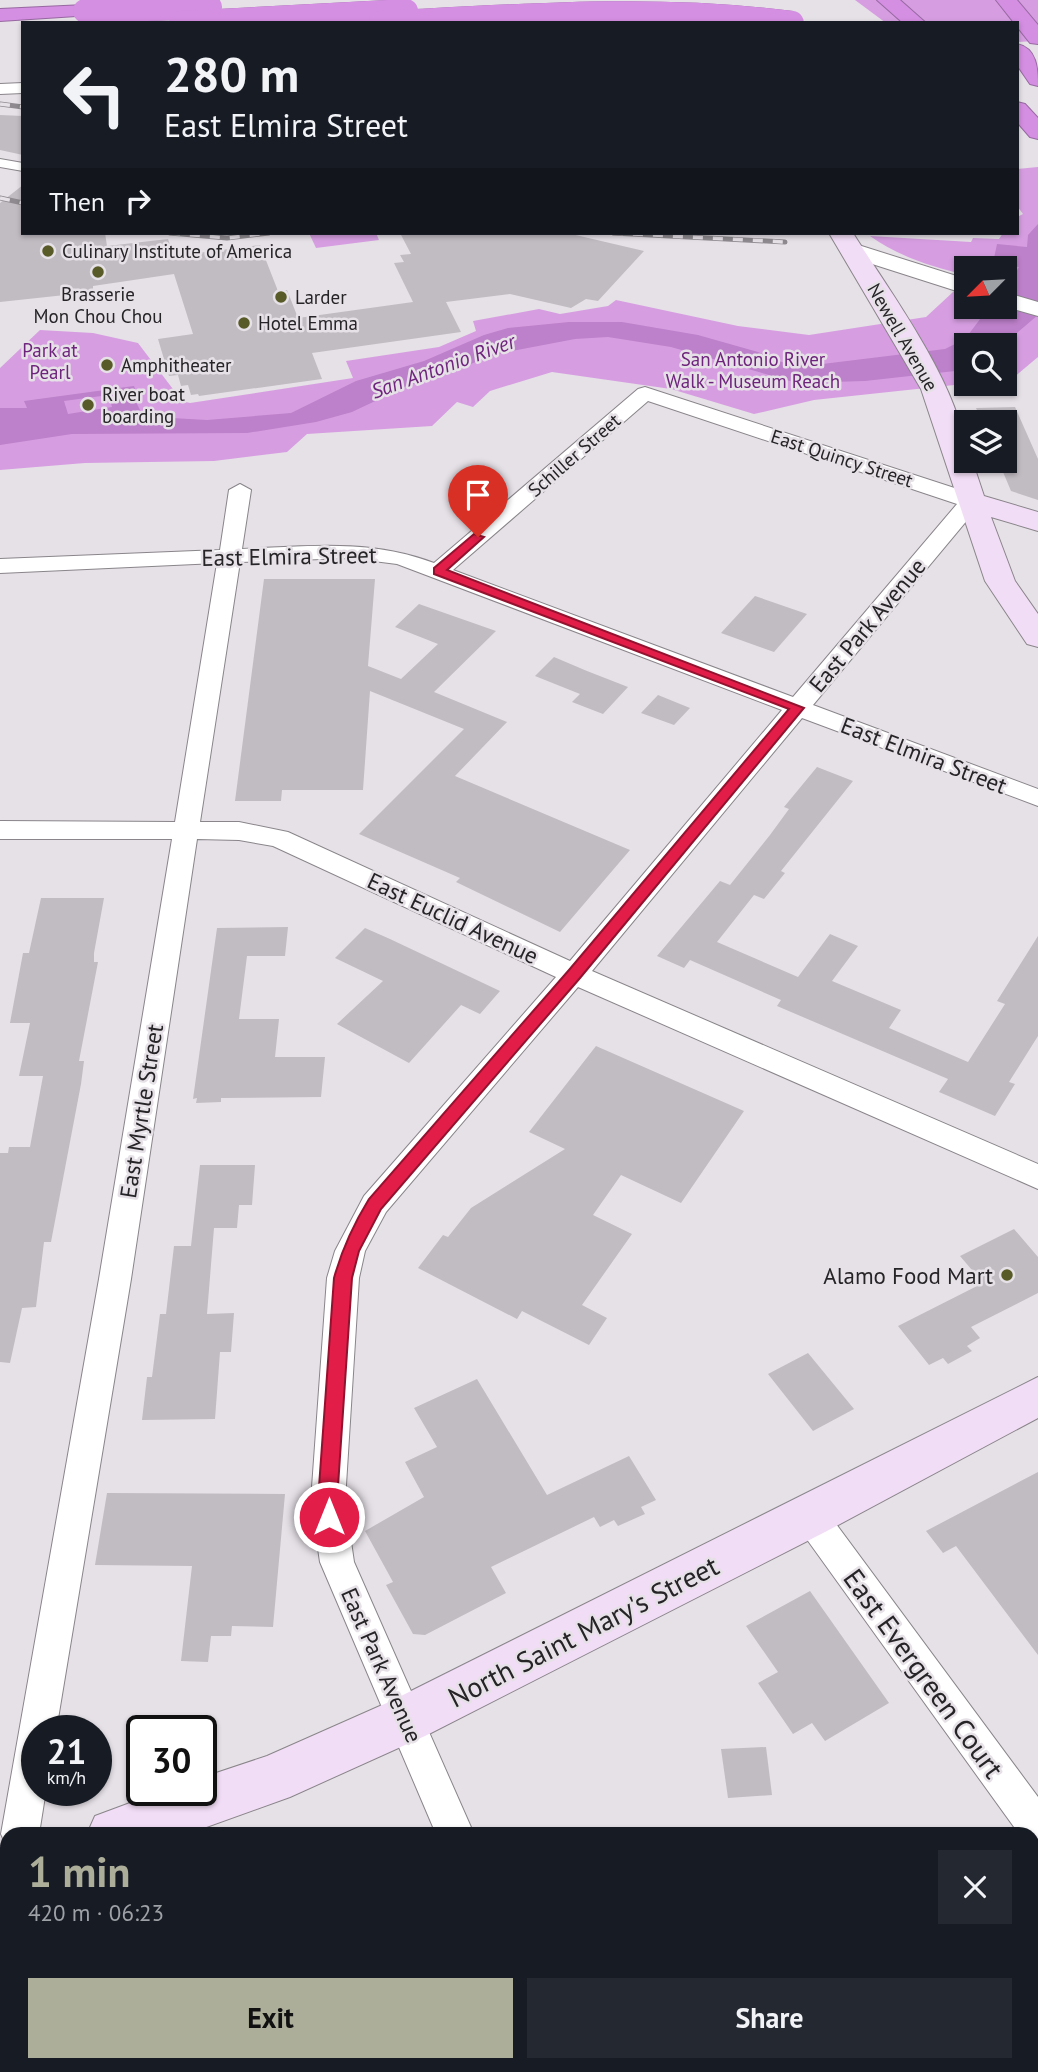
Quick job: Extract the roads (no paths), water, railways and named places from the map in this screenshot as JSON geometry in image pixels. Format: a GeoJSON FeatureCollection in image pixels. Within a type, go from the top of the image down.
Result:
{"type":"FeatureCollection","features":[{"type":"Feature","properties":{"kind":"highway"},"geometry":{"type":"LineString","coordinates":[[85,11],[228,0]]}},
{"type":"Feature","properties":{"kind":"highway"},"geometry":{"type":"LineString","coordinates":[[0,15],[334,0]]}},
{"type":"Feature","properties":{"kind":"highway"},"geometry":{"type":"LineString","coordinates":[[215,21],[570,0]]}},
{"type":"Feature","properties":{"kind":"highway"},"geometry":{"type":"LineString","coordinates":[[887,0],[913,21]]}},
{"type":"Feature","properties":{"kind":"highway"},"geometry":{"type":"LineString","coordinates":[[1006,0],[1038,38]]}},
{"type":"Feature","properties":{"kind":"highway"},"geometry":{"type":"LineString","coordinates":[[429,21],[627,13],[712,15],[772,21]]}},
{"type":"Feature","properties":{"kind":"highway"},"geometry":{"type":"LineString","coordinates":[[0,34],[21,34]]}},
{"type":"Feature","properties":{"kind":"highway"},"geometry":{"type":"LineString","coordinates":[[1019,53],[1038,79]]}},
{"type":"Feature","properties":{"kind":"highway"},"geometry":{"type":"LineString","coordinates":[[1019,111],[1038,132]]}},
{"type":"Feature","properties":{"kind":"highway"},"geometry":{"type":"LineString","coordinates":[[1019,120],[1038,139]]}},
{"type":"Feature","properties":{"kind":"main road"},"geometry":{"type":"LineString","coordinates":[[674,0],[690,9],[701,21]]}},
{"type":"Feature","properties":{"kind":"main road","name":"Newell Avenue"},"geometry":{"type":"LineString","coordinates":[[846,241],[935,389],[1000,581],[1038,637]]}},
{"type":"Feature","properties":{"kind":"main road","name":"East Quincy Street"},"geometry":{"type":"LineString","coordinates":[[971,501],[1038,522]]}},
{"type":"Feature","properties":{"kind":"main road","name":"North Saint Mary's Street"},"geometry":{"type":"LineString","coordinates":[[133,1827],[272,1779],[407,1719],[810,1516],[1038,1396]]}},
{"type":"Feature","properties":{"kind":"street"},"geometry":{"type":"LineString","coordinates":[[183,0],[188,21]]}},
{"type":"Feature","properties":{"kind":"street"},"geometry":{"type":"LineString","coordinates":[[207,0],[212,21]]}},
{"type":"Feature","properties":{"kind":"street"},"geometry":{"type":"LineString","coordinates":[[0,89],[21,88]]}},
{"type":"Feature","properties":{"kind":"street"},"geometry":{"type":"LineString","coordinates":[[0,163],[21,167]]}},
{"type":"Feature","properties":{"kind":"street"},"geometry":{"type":"LineString","coordinates":[[846,241],[954,284]]}},
{"type":"Feature","properties":{"kind":"street"},"geometry":{"type":"LineString","coordinates":[[1017,303],[1038,309]]}},
{"type":"Feature","properties":{"kind":"street","name":"East Quincy Street"},"geometry":{"type":"LineString","coordinates":[[645,393],[971,501]]}},
{"type":"Feature","properties":{"kind":"street","name":"Schiller Street"},"geometry":{"type":"LineString","coordinates":[[438,571],[645,393]]}},
{"type":"Feature","properties":{"kind":"street","name":"East Myrtle Street"},"geometry":{"type":"LineString","coordinates":[[41,1715],[115,1279],[240,490]]}},
{"type":"Feature","properties":{"kind":"street","name":"East Park Avenue"},"geometry":{"type":"LineString","coordinates":[[452,1827],[337,1562],[331,1534],[328,1501],[343,1278],[350,1251],[375,1204],[574,974],[971,501]]}},
{"type":"Feature","properties":{"kind":"street","name":"East Elmira Street"},"geometry":{"type":"LineString","coordinates":[[0,566],[350,551],[380,553],[438,571],[1038,798]]}},
{"type":"Feature","properties":{"kind":"street","name":"East Euclid Avenue"},"geometry":{"type":"LineString","coordinates":[[0,830],[239,831],[279,838],[574,974],[1035,1169]]}},
{"type":"Feature","properties":{"kind":"street","name":"East Evergreen Court"},"geometry":{"type":"LineString","coordinates":[[810,1516],[1037,1827]]}},
{"type":"Feature","properties":{"kind":"street"},"geometry":{"type":"LineString","coordinates":[[21,1827],[25,1806]]}},
{"type":"Feature","properties":{"kind":"water"},"geometry":{"type":"Polygon","coordinates":[[[1038,224],[1038,315],[1017,333],[970,333],[980,319],[1017,319],[1017,256],[994,256],[997,244],[1027,247],[1028,235],[1038,224]]]}},
{"type":"Feature","properties":{"kind":"water","name":"San Antonio River"},"geometry":{"type":"Polygon","coordinates":[[[569,322],[622,322],[698,335],[758,352],[782,362],[806,366],[945,349],[954,344],[954,371],[865,381],[797,383],[671,347],[608,337],[575,339],[502,353],[407,386],[352,412],[316,422],[247,433],[72,434],[0,445],[0,408],[27,408],[24,401],[134,386],[136,391],[131,392],[140,410],[134,411],[137,416],[207,420],[291,413],[356,381],[424,361],[484,335],[508,328],[569,322]],[[109,395],[64,401],[68,414],[112,407],[109,395]]]}},
{"type":"Feature","properties":{"kind":"railway"},"geometry":{"type":"LineString","coordinates":[[0,104],[21,107]]}},
{"type":"Feature","properties":{"kind":"railway"},"geometry":{"type":"LineString","coordinates":[[0,198],[21,203]]}},
{"type":"Feature","properties":{"kind":"railway"},"geometry":{"type":"LineString","coordinates":[[193,235],[227,238],[252,235]]}},
{"type":"Feature","properties":{"kind":"railway"},"geometry":{"type":"LineString","coordinates":[[651,235],[785,242]]}},
{"type":"Feature","properties":{"kind":"place","name":"Culinary Institute of America"},"geometry":{"type":"Point","coordinates":[48,251]}},
{"type":"Feature","properties":{"kind":"place","name":"Brasserie Mon Chou Chou"},"geometry":{"type":"Point","coordinates":[98,272]}},
{"type":"Feature","properties":{"kind":"place","name":"Larder"},"geometry":{"type":"Point","coordinates":[281,297]}},
{"type":"Feature","properties":{"kind":"place","name":"Hotel Emma"},"geometry":{"type":"Point","coordinates":[244,323]}},
{"type":"Feature","properties":{"kind":"place","name":"Amphitheater"},"geometry":{"type":"Point","coordinates":[107,365]}},
{"type":"Feature","properties":{"kind":"place","name":"River boat boarding"},"geometry":{"type":"Point","coordinates":[88,405]}},
{"type":"Feature","properties":{"kind":"place","name":"Alamo Food Mart"},"geometry":{"type":"Point","coordinates":[1007,1275]}},
{"type":"Feature","properties":{"kind":"park label","name":"Park at Pearl"},"geometry":{"type":"Point","coordinates":[50,361]}},
{"type":"Feature","properties":{"kind":"park label","name":"San Antonio River Walk - Museum Reach"},"geometry":{"type":"Point","coordinates":[753,370]}}]}
